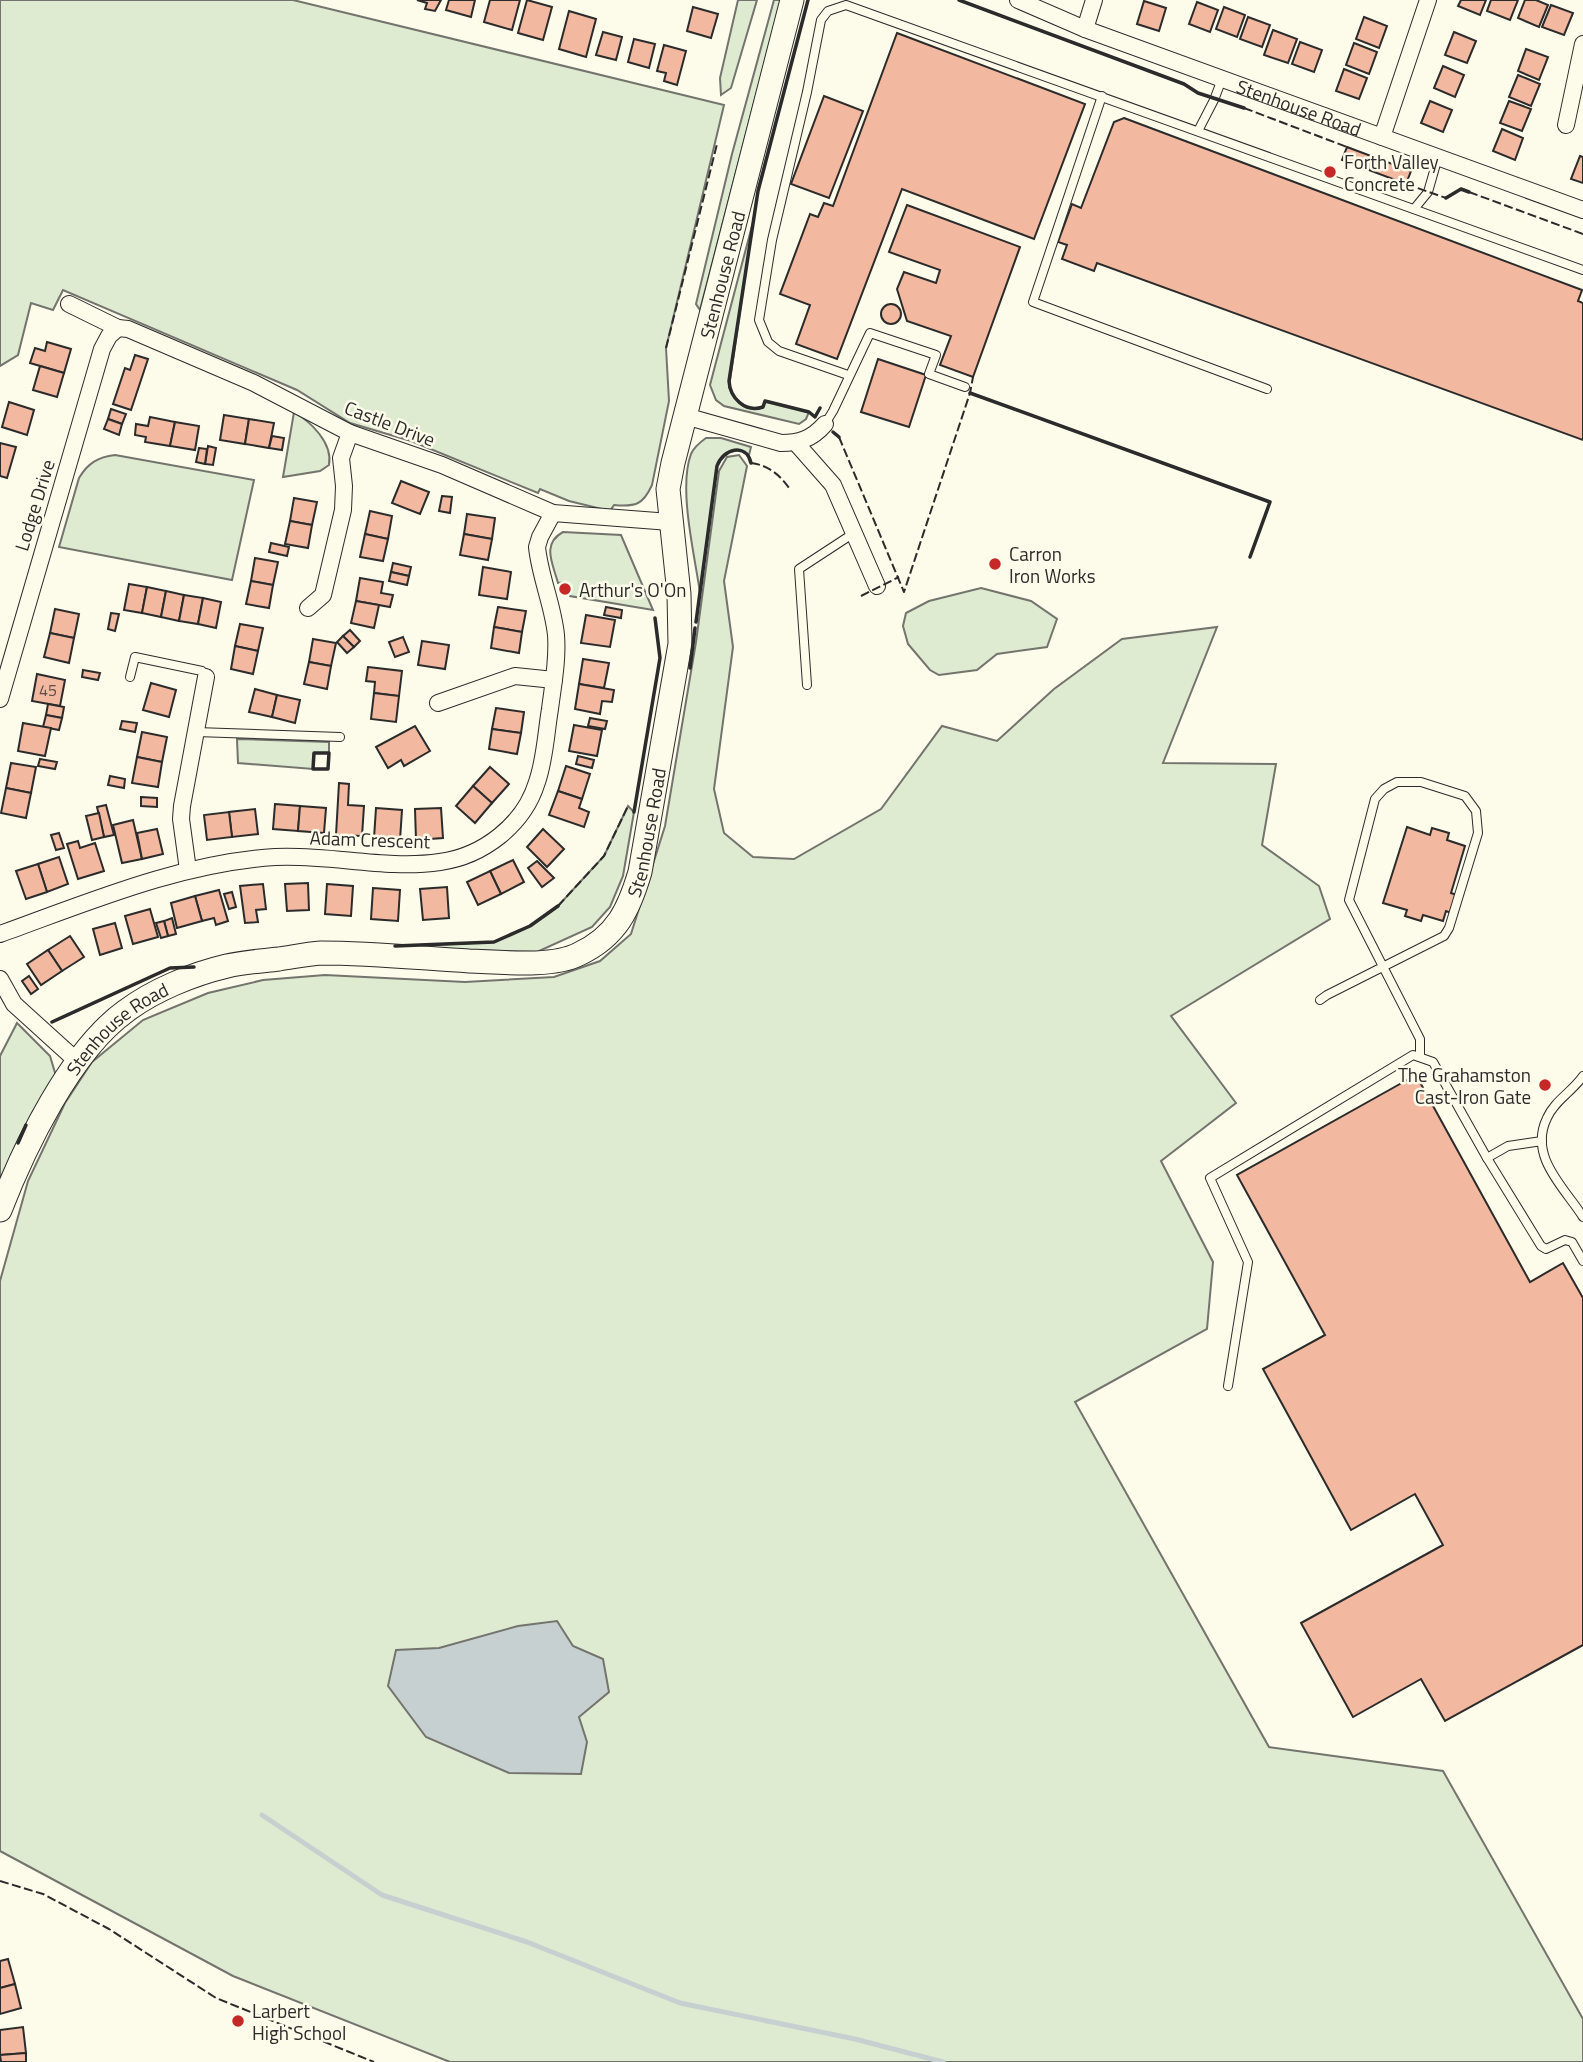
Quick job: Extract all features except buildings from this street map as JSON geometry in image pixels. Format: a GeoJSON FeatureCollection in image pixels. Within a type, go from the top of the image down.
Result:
{"type":"FeatureCollection","features":[{"type":"Feature","properties":{"kind":"street","name":"Stenhouse Road"},"geometry":{"type":"LineString","coordinates":[[0,1210],[23,1157],[78,1062],[103,1031],[123,1012],[144,998],[227,966],[320,953],[481,961],[550,961],[578,955],[615,928],[630,904],[640,872],[680,645],[679,594],[668,489],[792,0]]}},
{"type":"Feature","properties":{"kind":"street","name":"Stenhouse Road"},"geometry":{"type":"LineString","coordinates":[[1018,0],[1085,29],[1583,210]]}},
{"type":"Feature","properties":{"kind":"street"},"geometry":{"type":"LineString","coordinates":[[1085,29],[1094,0]]}},
{"type":"Feature","properties":{"kind":"street"},"geometry":{"type":"LineString","coordinates":[[1382,137],[1428,0]]}},
{"type":"Feature","properties":{"kind":"street"},"geometry":{"type":"LineString","coordinates":[[1566,125],[1579,79],[1583,44]]}},
{"type":"Feature","properties":{"kind":"street","name":"Castle Drive"},"geometry":{"type":"LineString","coordinates":[[69,304],[118,328],[128,329],[254,383],[350,433],[442,465],[553,513],[670,522]]}},
{"type":"Feature","properties":{"kind":"street","name":"Lodge Drive"},"geometry":{"type":"LineString","coordinates":[[1,693],[102,349],[118,328]]}},
{"type":"Feature","properties":{"kind":"street"},"geometry":{"type":"LineString","coordinates":[[685,416],[781,443],[796,443],[809,438],[825,424]]}},
{"type":"Feature","properties":{"kind":"street"},"geometry":{"type":"LineString","coordinates":[[307,607],[323,595],[342,510],[344,486],[341,458],[350,433]]}},
{"type":"Feature","properties":{"kind":"street"},"geometry":{"type":"LineString","coordinates":[[796,443],[833,485],[877,586]]}},
{"type":"Feature","properties":{"kind":"street","name":"Adam Crescent"},"geometry":{"type":"LineString","coordinates":[[0,933],[188,870],[233,861],[278,857],[438,863],[481,850],[500,836],[514,822],[537,783],[554,680],[556,635],[537,547],[553,513]]}},
{"type":"Feature","properties":{"kind":"street"},"geometry":{"type":"LineString","coordinates":[[438,703],[515,676],[554,680]]}},
{"type":"Feature","properties":{"kind":"street"},"geometry":{"type":"LineString","coordinates":[[188,870],[181,819],[206,677]]}},
{"type":"Feature","properties":{"kind":"street"},"geometry":{"type":"LineString","coordinates":[[0,979],[14,1004],[78,1062]]}},
{"type":"Feature","properties":{"kind":"lane"},"geometry":{"type":"LineString","coordinates":[[848,375],[779,351],[768,342],[759,320],[772,240],[821,20],[828,11],[846,5],[1583,270]]}},
{"type":"Feature","properties":{"kind":"lane"},"geometry":{"type":"LineString","coordinates":[[1198,131],[1222,79]]}},
{"type":"Feature","properties":{"kind":"lane"},"geometry":{"type":"LineString","coordinates":[[1102,96],[1033,302],[1267,389]]}},
{"type":"Feature","properties":{"kind":"lane"},"geometry":{"type":"LineString","coordinates":[[1414,209],[1427,192],[1438,158]]}},
{"type":"Feature","properties":{"kind":"lane"},"geometry":{"type":"LineString","coordinates":[[825,424],[870,333],[936,355],[929,374],[965,387]]}},
{"type":"Feature","properties":{"kind":"lane"},"geometry":{"type":"LineString","coordinates":[[807,685],[799,569],[855,533]]}},
{"type":"Feature","properties":{"kind":"lane"},"geometry":{"type":"LineString","coordinates":[[130,677],[135,657],[202,671],[206,677]]}},
{"type":"Feature","properties":{"kind":"lane"},"geometry":{"type":"LineString","coordinates":[[196,732],[340,737]]}},
{"type":"Feature","properties":{"kind":"lane"},"geometry":{"type":"LineString","coordinates":[[1320,1000],[1383,966],[1444,936],[1449,928],[1478,833],[1476,811],[1465,796],[1421,782],[1397,782],[1384,789],[1375,799],[1349,900],[1383,966],[1420,1039],[1420,1057]]}},
{"type":"Feature","properties":{"kind":"lane"},"geometry":{"type":"LineString","coordinates":[[1228,1386],[1248,1262],[1210,1178],[1413,1055],[1433,1062],[1541,1246],[1546,1249],[1565,1240],[1572,1242],[1583,1261]]}},
{"type":"Feature","properties":{"kind":"lane"},"geometry":{"type":"LineString","coordinates":[[1583,1076],[1546,1118],[1542,1141],[1546,1161],[1559,1185],[1583,1217]]}},
{"type":"Feature","properties":{"kind":"lane"},"geometry":{"type":"LineString","coordinates":[[1487,1158],[1508,1146],[1542,1141]]}},
{"type":"Feature","properties":{"kind":"green space"},"geometry":{"type":"Polygon","coordinates":[[[0,0],[293,0],[724,105],[666,348],[669,401],[652,485],[642,501],[628,506],[614,505],[610,511],[569,501],[540,489],[538,493],[411,441],[350,423],[297,390],[63,290],[53,310],[31,303],[18,355],[0,366],[0,0]]]}},
{"type":"Feature","properties":{"kind":"green space"},"geometry":{"type":"Polygon","coordinates":[[[738,0],[757,0],[731,88],[721,95],[720,78],[738,0]]]}},
{"type":"Feature","properties":{"kind":"green space"},"geometry":{"type":"Polygon","coordinates":[[[774,0],[781,0],[700,310],[696,304],[732,154],[774,0]]]}},
{"type":"Feature","properties":{"kind":"green space"},"geometry":{"type":"Polygon","coordinates":[[[753,222],[729,387],[734,397],[747,407],[763,407],[765,401],[809,412],[806,419],[799,424],[724,406],[716,400],[710,385],[753,222]]]}},
{"type":"Feature","properties":{"kind":"green space"},"geometry":{"type":"Polygon","coordinates":[[[294,412],[314,427],[324,441],[328,449],[329,465],[320,471],[283,477],[294,412]]]}},
{"type":"Feature","properties":{"kind":"green space"},"geometry":{"type":"Polygon","coordinates":[[[706,438],[721,438],[751,447],[749,455],[739,450],[726,453],[717,466],[700,593],[686,485],[691,454],[706,438]]]}},
{"type":"Feature","properties":{"kind":"green space"},"geometry":{"type":"Polygon","coordinates":[[[115,455],[254,480],[232,580],[59,547],[79,478],[94,462],[115,455]]]}},
{"type":"Feature","properties":{"kind":"green space"},"geometry":{"type":"Polygon","coordinates":[[[739,455],[747,466],[724,581],[733,647],[714,789],[724,833],[753,857],[794,859],[881,809],[942,726],[997,741],[1054,689],[1122,639],[1217,627],[1163,763],[1276,764],[1262,845],[1319,886],[1330,919],[1171,1016],[1236,1103],[1161,1161],[1213,1262],[1207,1329],[1075,1402],[1269,1747],[1443,1771],[1583,2019],[1583,2062],[450,2062],[233,1976],[0,1851],[0,1281],[28,1181],[65,1103],[92,1062],[143,1020],[208,993],[263,980],[325,975],[465,982],[554,977],[600,961],[631,934],[665,826],[696,642],[719,471],[727,457],[739,455]]]}},
{"type":"Feature","properties":{"kind":"green space"},"geometry":{"type":"Polygon","coordinates":[[[563,532],[621,535],[653,610],[570,596],[566,582],[558,583],[550,555],[552,542],[563,532]]]}},
{"type":"Feature","properties":{"kind":"green space"},"geometry":{"type":"Polygon","coordinates":[[[981,588],[1031,601],[1057,619],[1047,647],[997,654],[977,670],[939,675],[930,670],[908,644],[903,626],[906,613],[929,601],[981,588]]]}},
{"type":"Feature","properties":{"kind":"green space"},"geometry":{"type":"Polygon","coordinates":[[[237,739],[329,742],[329,753],[314,753],[313,769],[238,763],[237,739]]]}},
{"type":"Feature","properties":{"kind":"green space"},"geometry":{"type":"Polygon","coordinates":[[[628,806],[634,812],[623,876],[610,907],[592,927],[537,952],[365,948],[494,942],[530,926],[558,906],[604,856],[628,806]]]}},
{"type":"Feature","properties":{"kind":"green space"},"geometry":{"type":"Polygon","coordinates":[[[17,1023],[50,1056],[56,1076],[0,1181],[0,1056],[17,1023]]]}},
{"type":"Feature","properties":{"kind":"shaded area"},"geometry":{"type":"Polygon","coordinates":[[[557,1621],[573,1646],[603,1659],[609,1692],[579,1717],[587,1742],[581,1774],[509,1773],[426,1737],[388,1686],[396,1650],[439,1648],[518,1626],[557,1621]]]}},
{"type":"Feature","properties":{"kind":"waterway"},"geometry":{"type":"LineString","coordinates":[[262,1815],[382,1895],[527,1942],[680,2003],[855,2039],[943,2062]]}},
{"type":"Feature","properties":{"kind":"fence"},"geometry":{"type":"LineString","coordinates":[[1244,108],[1347,147]]}},
{"type":"Feature","properties":{"kind":"fence"},"geometry":{"type":"LineString","coordinates":[[666,348],[717,144]]}},
{"type":"Feature","properties":{"kind":"fence"},"geometry":{"type":"LineString","coordinates":[[1406,184],[1446,198]]}},
{"type":"Feature","properties":{"kind":"fence"},"geometry":{"type":"LineString","coordinates":[[1469,192],[1583,234]]}},
{"type":"Feature","properties":{"kind":"fence"},"geometry":{"type":"LineString","coordinates":[[839,437],[904,592],[973,377]]}},
{"type":"Feature","properties":{"kind":"fence"},"geometry":{"type":"LineString","coordinates":[[751,463],[773,471],[789,488]]}},
{"type":"Feature","properties":{"kind":"fence"},"geometry":{"type":"LineString","coordinates":[[861,596],[899,577]]}},
{"type":"Feature","properties":{"kind":"fence"},"geometry":{"type":"LineString","coordinates":[[558,906],[604,856],[628,806]]}},
{"type":"Feature","properties":{"kind":"fence"},"geometry":{"type":"LineString","coordinates":[[0,1881],[43,1894],[109,1929],[216,1998],[374,2062]]}},
{"type":"Feature","properties":{"kind":"wall"},"geometry":{"type":"LineString","coordinates":[[808,0],[758,191],[729,381],[735,398],[750,408],[763,407],[765,401],[809,412],[815,417],[820,408]]}},
{"type":"Feature","properties":{"kind":"wall"},"geometry":{"type":"LineString","coordinates":[[959,0],[1184,84],[1198,93],[1244,108]]}},
{"type":"Feature","properties":{"kind":"wall"},"geometry":{"type":"LineString","coordinates":[[1446,198],[1461,189],[1469,192]]}},
{"type":"Feature","properties":{"kind":"wall"},"geometry":{"type":"LineString","coordinates":[[970,393],[1270,502],[1250,557]]}},
{"type":"Feature","properties":{"kind":"wall"},"geometry":{"type":"LineString","coordinates":[[833,432],[839,437]]}},
{"type":"Feature","properties":{"kind":"wall"},"geometry":{"type":"LineString","coordinates":[[696,622],[717,466],[724,455],[734,450],[744,452],[751,463]]}},
{"type":"Feature","properties":{"kind":"wall"},"geometry":{"type":"LineString","coordinates":[[634,812],[660,658],[655,618]]}},
{"type":"Feature","properties":{"kind":"wall"},"geometry":{"type":"LineString","coordinates":[[690,668],[695,628]]}},
{"type":"Feature","properties":{"kind":"wall"},"geometry":{"type":"LineString","coordinates":[[314,753],[329,753],[328,769],[313,769],[314,753]]}},
{"type":"Feature","properties":{"kind":"wall"},"geometry":{"type":"LineString","coordinates":[[395,946],[494,942],[530,926],[558,906]]}},
{"type":"Feature","properties":{"kind":"wall"},"geometry":{"type":"LineString","coordinates":[[52,1022],[170,968],[194,967]]}},
{"type":"Feature","properties":{"kind":"wall"},"geometry":{"type":"LineString","coordinates":[[18,1143],[26,1125]]}},
{"type":"Feature","properties":{"kind":"place","name":"Forth Valley Concrete"},"geometry":{"type":"Point","coordinates":[1330,172]}},
{"type":"Feature","properties":{"kind":"place","name":"Carron Iron Works"},"geometry":{"type":"Point","coordinates":[995,564]}},
{"type":"Feature","properties":{"kind":"place","name":"Arthur's O'On"},"geometry":{"type":"Point","coordinates":[565,589]}},
{"type":"Feature","properties":{"kind":"place","name":"The Grahamston Cast-Iron Gate"},"geometry":{"type":"Point","coordinates":[1545,1085]}},
{"type":"Feature","properties":{"kind":"place","name":"Larbert High School"},"geometry":{"type":"Point","coordinates":[238,2021]}}]}
